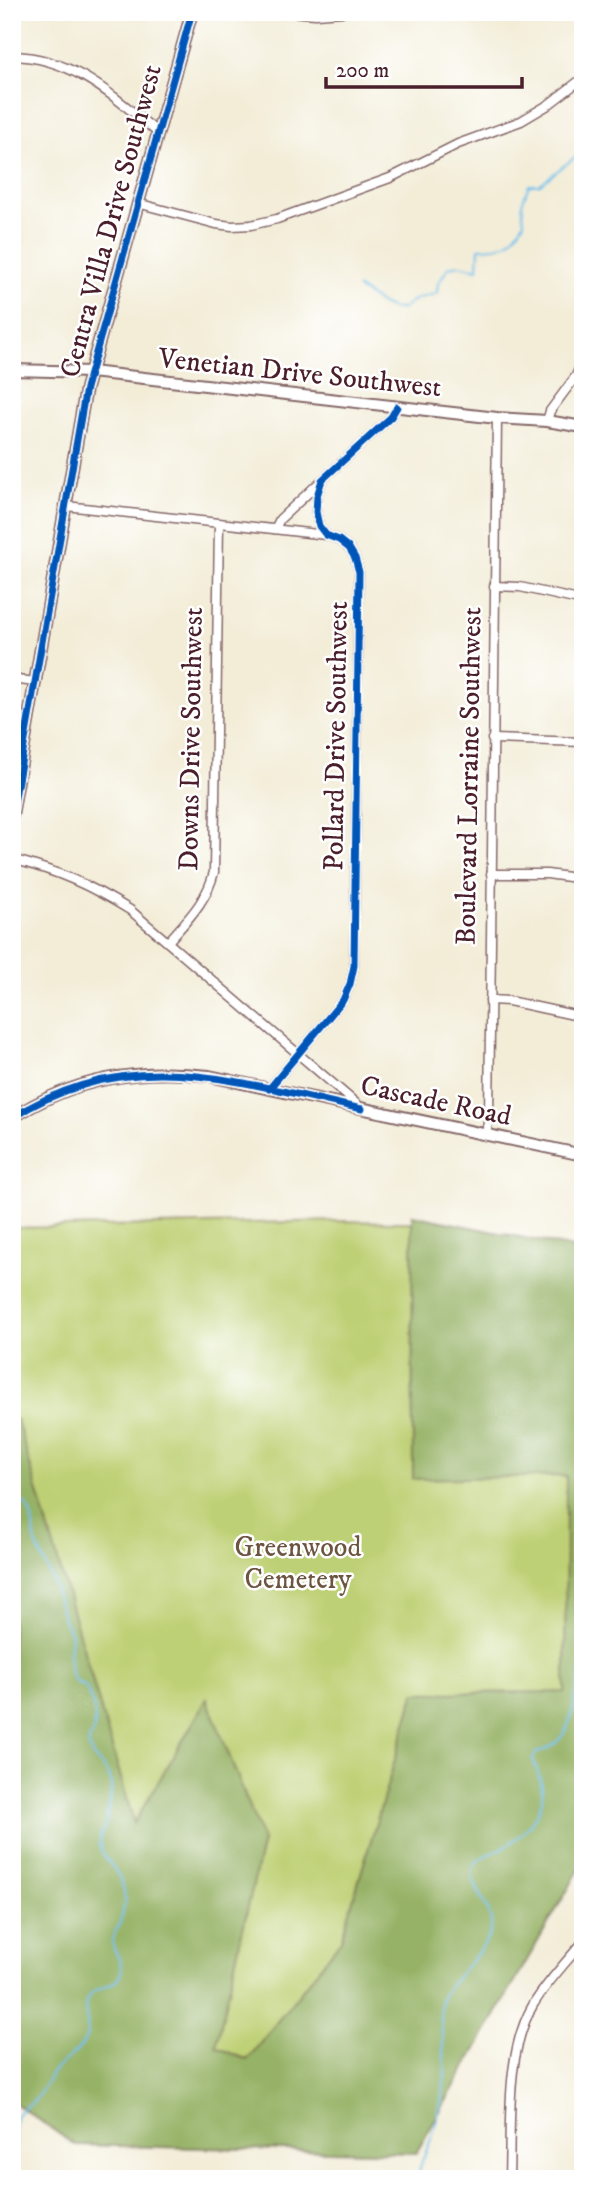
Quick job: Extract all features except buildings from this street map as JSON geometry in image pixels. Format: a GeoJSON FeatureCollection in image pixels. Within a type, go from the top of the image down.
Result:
{"type":"FeatureCollection","features":[{"type":"Feature","properties":{"kind":"street","name":"Centra Villa Drive Southwest"},"geometry":{"type":"LineString","coordinates":[[12,815],[86,388],[192,12]]}},
{"type":"Feature","properties":{"kind":"street"},"geometry":{"type":"LineString","coordinates":[[289,12],[316,15],[342,12]]}},
{"type":"Feature","properties":{"kind":"street"},"geometry":{"type":"LineString","coordinates":[[12,56],[43,59],[83,75],[100,85],[157,132]]}},
{"type":"Feature","properties":{"kind":"street"},"geometry":{"type":"LineString","coordinates":[[138,204],[232,226],[277,219],[390,178],[458,144],[521,121],[548,105],[583,78]]}},
{"type":"Feature","properties":{"kind":"street"},"geometry":{"type":"LineString","coordinates":[[547,421],[576,376],[583,359]]}},
{"type":"Feature","properties":{"kind":"street","name":"Venetian Drive Southwest"},"geometry":{"type":"LineString","coordinates":[[12,370],[91,372],[583,427]]}},
{"type":"Feature","properties":{"kind":"street"},"geometry":{"type":"LineString","coordinates":[[275,529],[281,519],[391,417],[397,407]]}},
{"type":"Feature","properties":{"kind":"street","name":"Boulevard Lorraine Southwest"},"geometry":{"type":"LineString","coordinates":[[486,1135],[489,1117],[497,418]]}},
{"type":"Feature","properties":{"kind":"street"},"geometry":{"type":"LineString","coordinates":[[322,480],[316,512],[319,526],[326,535]]}},
{"type":"Feature","properties":{"kind":"street"},"geometry":{"type":"LineString","coordinates":[[66,506],[326,535]]}},
{"type":"Feature","properties":{"kind":"street","name":"Downs Drive Southwest"},"geometry":{"type":"LineString","coordinates":[[168,942],[204,899],[214,872],[219,523]]}},
{"type":"Feature","properties":{"kind":"street","name":"Pollard Drive Southwest"},"geometry":{"type":"LineString","coordinates":[[268,1089],[343,1000],[354,967],[359,572],[349,548],[326,535]]}},
{"type":"Feature","properties":{"kind":"street"},"geometry":{"type":"LineString","coordinates":[[494,586],[520,587],[583,601]]}},
{"type":"Feature","properties":{"kind":"street"},"geometry":{"type":"LineString","coordinates":[[12,679],[35,682]]}},
{"type":"Feature","properties":{"kind":"street"},"geometry":{"type":"LineString","coordinates":[[492,739],[583,742]]}},
{"type":"Feature","properties":{"kind":"street"},"geometry":{"type":"LineString","coordinates":[[12,859],[52,870],[93,887],[130,910],[362,1109]]}},
{"type":"Feature","properties":{"kind":"street"},"geometry":{"type":"LineString","coordinates":[[491,874],[547,874],[583,879]]}},
{"type":"Feature","properties":{"kind":"street"},"geometry":{"type":"LineString","coordinates":[[490,1000],[509,1001],[583,1017]]}},
{"type":"Feature","properties":{"kind":"street","name":"Cascade Road"},"geometry":{"type":"LineString","coordinates":[[12,1118],[64,1091],[101,1080],[139,1073],[178,1073],[209,1076],[583,1155]]}},
{"type":"Feature","properties":{"kind":"street"},"geometry":{"type":"LineString","coordinates":[[509,2179],[513,2066],[523,2026],[543,1989],[583,1942]]}},
{"type":"Feature","properties":{"kind":"green space"},"geometry":{"type":"Polygon","coordinates":[[[412,1215],[583,1250],[583,1863],[416,2153],[75,2145],[12,2101],[12,1419],[17,1420],[134,1823],[207,1699],[263,1841],[216,2047],[247,2060],[341,1940],[415,1693],[565,1692],[566,1476],[413,1479],[412,1215]]]}},
{"type":"Feature","properties":{"kind":"green space","name":"Greenwood Cemetery"},"geometry":{"type":"Polygon","coordinates":[[[340,1221],[448,1223],[583,1440],[583,1700],[296,2126],[167,2117],[12,1686],[12,1228],[340,1221]]]}},
{"type":"Feature","properties":{"kind":"waterway"},"geometry":{"type":"LineString","coordinates":[[357,288],[390,308],[403,309],[414,300],[437,293],[438,283],[449,267],[459,265],[478,269],[479,248],[501,246],[511,240],[524,222],[522,203],[529,185],[539,185],[578,155],[583,134]]}},
{"type":"Feature","properties":{"kind":"waterway"},"geometry":{"type":"LineString","coordinates":[[12,1493],[27,1506],[31,1515],[36,1544],[52,1579],[71,1635],[71,1674],[76,1682],[85,1686],[92,1703],[95,1720],[89,1748],[111,1783],[108,1810],[99,1845],[119,1876],[124,1898],[122,1917],[112,1942],[120,1962],[119,1977],[89,1996],[85,2007],[88,2030],[84,2042],[54,2071],[33,2102],[17,2115],[16,2146],[12,2162]]}},
{"type":"Feature","properties":{"kind":"waterway"},"geometry":{"type":"LineString","coordinates":[[583,1597],[583,1610]]}},
{"type":"Feature","properties":{"kind":"waterway"},"geometry":{"type":"LineString","coordinates":[[418,2179],[442,2100],[445,2068],[440,2011],[442,1997],[481,1949],[490,1933],[490,1915],[476,1887],[472,1871],[477,1861],[517,1838],[536,1816],[542,1790],[533,1759],[536,1753],[550,1747],[559,1739],[566,1729],[583,1665]]}},
{"type":"Feature","properties":{"kind":"cycle path"},"geometry":{"type":"LineString","coordinates":[[12,815],[86,388],[192,12]]}},
{"type":"Feature","properties":{"kind":"cycle path"},"geometry":{"type":"LineString","coordinates":[[269,1089],[343,1000],[354,966],[359,572],[349,548],[326,535],[319,526],[317,496],[322,480],[391,417],[397,407]]}},
{"type":"Feature","properties":{"kind":"cycle path"},"geometry":{"type":"LineString","coordinates":[[12,1118],[56,1095],[99,1081],[141,1075],[184,1075],[227,1080],[362,1109]]}}]}
